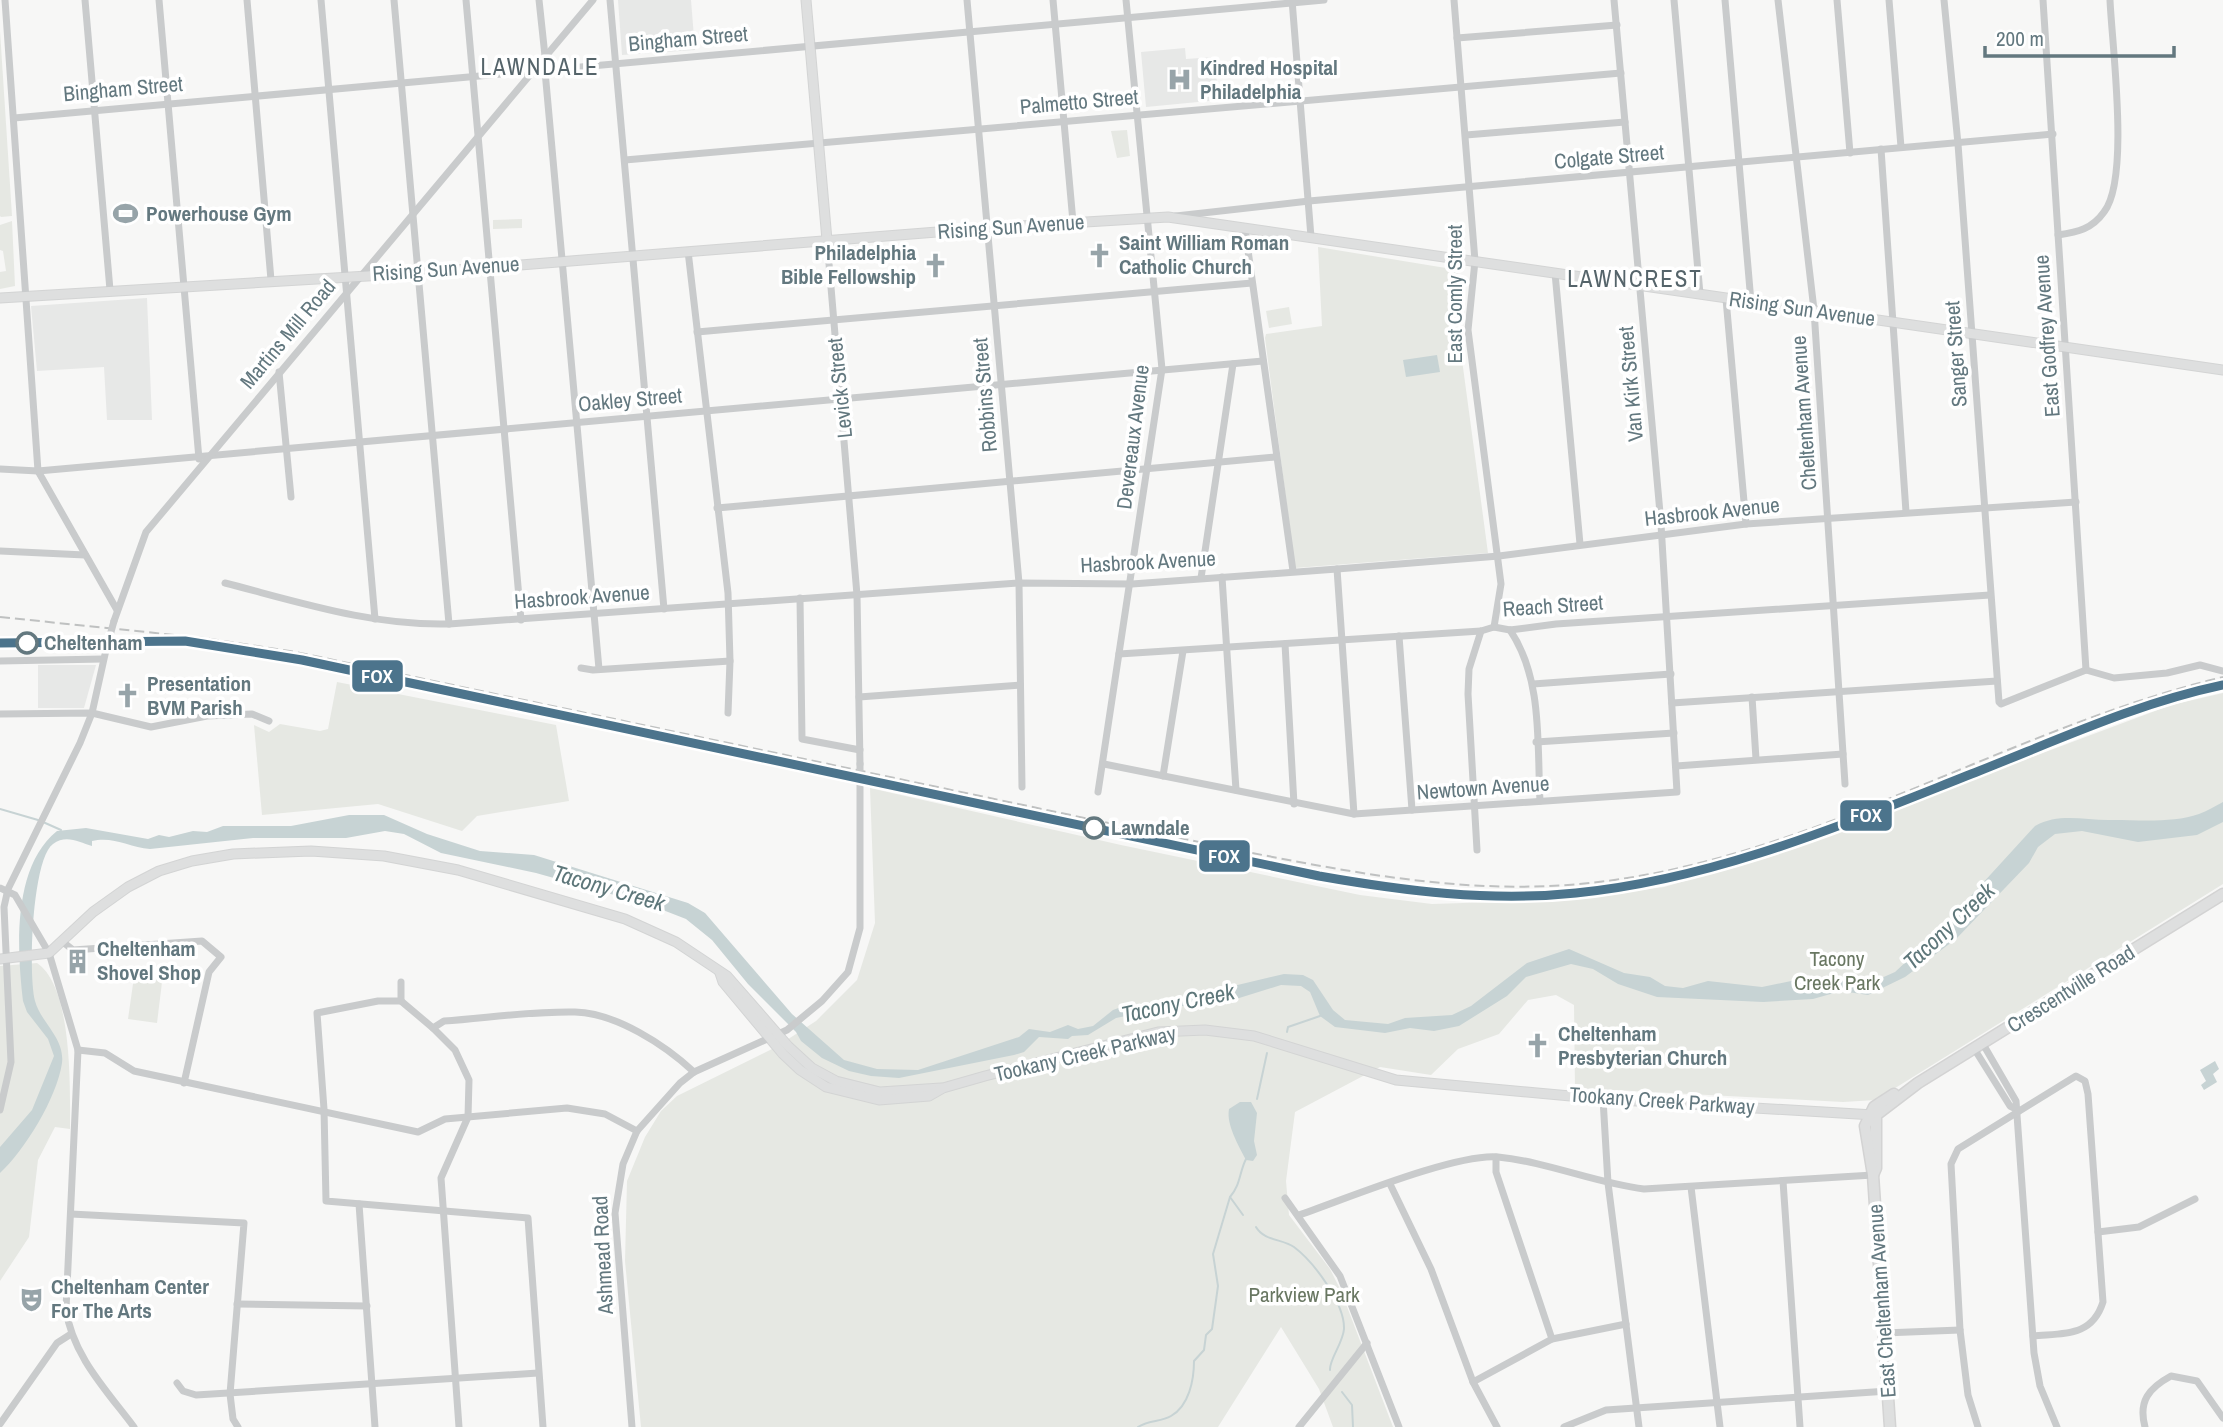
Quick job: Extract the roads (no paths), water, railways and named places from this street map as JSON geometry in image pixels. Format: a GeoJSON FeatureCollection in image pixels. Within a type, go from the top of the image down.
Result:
{"type":"FeatureCollection","features":[{"type":"Feature","properties":{"kind":"highway","name":"Crescentville Road"},"geometry":{"type":"LineString","coordinates":[[1872,1114],[1876,1105],[1979,1047],[2223,893]]}},
{"type":"Feature","properties":{"kind":"highway","name":"East Cheltenham Avenue"},"geometry":{"type":"LineString","coordinates":[[1872,1114],[1876,1168],[1873,1175],[1891,1427]]}},
{"type":"Feature","properties":{"kind":"main road","name":"Levick Street"},"geometry":{"type":"LineString","coordinates":[[806,0],[827,240]]}},
{"type":"Feature","properties":{"kind":"main road","name":"Rising Sun Avenue"},"geometry":{"type":"LineString","coordinates":[[0,298],[418,272],[988,228],[1168,217],[2223,370]]}},
{"type":"Feature","properties":{"kind":"main road","name":"Tookany Creek Parkway"},"geometry":{"type":"LineString","coordinates":[[49,953],[110,899],[159,871],[192,861],[233,854],[311,851],[396,858],[458,870],[543,894],[625,919],[660,934],[720,973],[723,982],[813,1068],[836,1081],[880,1092],[943,1088],[1158,1032],[1205,1030],[1254,1035],[1396,1080],[1603,1098],[1872,1114]]}},
{"type":"Feature","properties":{"kind":"main road"},"geometry":{"type":"LineString","coordinates":[[3,959],[49,953]]}},
{"type":"Feature","properties":{"kind":"main road","name":"Tookany Creek Parkway"},"geometry":{"type":"LineString","coordinates":[[779,1035],[800,1070],[826,1087],[851,1095],[900,1100],[929,1096],[943,1088]]}},
{"type":"Feature","properties":{"kind":"street"},"geometry":{"type":"LineString","coordinates":[[5,0],[23,296],[38,471],[117,610]]}},
{"type":"Feature","properties":{"kind":"street"},"geometry":{"type":"LineString","coordinates":[[85,0],[110,290]]}},
{"type":"Feature","properties":{"kind":"street"},"geometry":{"type":"LineString","coordinates":[[159,0],[199,467]]}},
{"type":"Feature","properties":{"kind":"street"},"geometry":{"type":"LineString","coordinates":[[247,0],[271,280]]}},
{"type":"Feature","properties":{"kind":"street"},"geometry":{"type":"LineString","coordinates":[[321,0],[375,619]]}},
{"type":"Feature","properties":{"kind":"street"},"geometry":{"type":"LineString","coordinates":[[394,0],[449,624]]}},
{"type":"Feature","properties":{"kind":"street"},"geometry":{"type":"LineString","coordinates":[[466,0],[521,620]]}},
{"type":"Feature","properties":{"kind":"street"},"geometry":{"type":"LineString","coordinates":[[539,0],[545,57]]}},
{"type":"Feature","properties":{"kind":"street","name":"Martins Mill Road"},"geometry":{"type":"LineString","coordinates":[[4,889],[48,814],[92,713],[117,610],[146,532],[593,0]]}},
{"type":"Feature","properties":{"kind":"street"},"geometry":{"type":"LineString","coordinates":[[610,0],[664,609]]}},
{"type":"Feature","properties":{"kind":"street","name":"Robbins Street"},"geometry":{"type":"LineString","coordinates":[[967,0],[1019,583],[1022,787]]}},
{"type":"Feature","properties":{"kind":"street"},"geometry":{"type":"LineString","coordinates":[[1052,0],[1073,222]]}},
{"type":"Feature","properties":{"kind":"street","name":"Devereaux Avenue"},"geometry":{"type":"LineString","coordinates":[[1098,792],[1132,584],[1162,369],[1126,0]]}},
{"type":"Feature","properties":{"kind":"street","name":"Bingham Street"},"geometry":{"type":"LineString","coordinates":[[14,118],[472,74],[545,71],[617,62],[1324,0]]}},
{"type":"Feature","properties":{"kind":"street","name":"East Comly Street"},"geometry":{"type":"LineString","coordinates":[[1454,0],[1475,261],[1468,330],[1501,584],[1494,627]]}},
{"type":"Feature","properties":{"kind":"street","name":"Van Kirk Street"},"geometry":{"type":"LineString","coordinates":[[1615,0],[1661,534],[1676,766]]}},
{"type":"Feature","properties":{"kind":"street"},"geometry":{"type":"LineString","coordinates":[[1674,0],[1700,294]]}},
{"type":"Feature","properties":{"kind":"street"},"geometry":{"type":"LineString","coordinates":[[1725,0],[1751,302]]}},
{"type":"Feature","properties":{"kind":"street","name":"Cheltenham Avenue"},"geometry":{"type":"LineString","coordinates":[[1779,0],[1794,157],[1814,310],[1845,784]]}},
{"type":"Feature","properties":{"kind":"street"},"geometry":{"type":"LineString","coordinates":[[1837,0],[1850,153]]}},
{"type":"Feature","properties":{"kind":"street"},"geometry":{"type":"LineString","coordinates":[[1889,0],[1901,148]]}},
{"type":"Feature","properties":{"kind":"street","name":"Sanger Street"},"geometry":{"type":"LineString","coordinates":[[1944,0],[1958,144],[1990,595],[2001,704],[2086,670]]}},
{"type":"Feature","properties":{"kind":"street","name":"East Godfrey Avenue"},"geometry":{"type":"LineString","coordinates":[[2043,0],[2086,670]]}},
{"type":"Feature","properties":{"kind":"street"},"geometry":{"type":"LineString","coordinates":[[2058,235],[2081,232],[2092,225],[2105,212],[2113,196],[2118,165],[2110,0]]}},
{"type":"Feature","properties":{"kind":"street"},"geometry":{"type":"LineString","coordinates":[[1292,1],[1311,237]]}},
{"type":"Feature","properties":{"kind":"street"},"geometry":{"type":"LineString","coordinates":[[1457,38],[1617,25]]}},
{"type":"Feature","properties":{"kind":"street"},"geometry":{"type":"LineString","coordinates":[[545,71],[599,669]]}},
{"type":"Feature","properties":{"kind":"street","name":"Palmetto Street"},"geometry":{"type":"LineString","coordinates":[[625,160],[1621,73]]}},
{"type":"Feature","properties":{"kind":"street"},"geometry":{"type":"LineString","coordinates":[[1466,135],[1625,121]]}},
{"type":"Feature","properties":{"kind":"street","name":"Colgate Street"},"geometry":{"type":"LineString","coordinates":[[1168,217],[1309,201],[2053,134]]}},
{"type":"Feature","properties":{"kind":"street"},"geometry":{"type":"LineString","coordinates":[[1881,149],[1906,512]]}},
{"type":"Feature","properties":{"kind":"street"},"geometry":{"type":"LineString","coordinates":[[1245,229],[1293,571]]}},
{"type":"Feature","properties":{"kind":"street","name":"Levick Street"},"geometry":{"type":"LineString","coordinates":[[827,240],[858,595],[860,776]]}},
{"type":"Feature","properties":{"kind":"street"},"geometry":{"type":"LineString","coordinates":[[688,251],[727,605],[730,661],[728,713]]}},
{"type":"Feature","properties":{"kind":"street"},"geometry":{"type":"LineString","coordinates":[[1555,273],[1580,544]]}},
{"type":"Feature","properties":{"kind":"street"},"geometry":{"type":"LineString","coordinates":[[696,332],[1252,283]]}},
{"type":"Feature","properties":{"kind":"street"},"geometry":{"type":"LineString","coordinates":[[1727,299],[1746,524]]}},
{"type":"Feature","properties":{"kind":"street","name":"Oakley Street"},"geometry":{"type":"LineString","coordinates":[[0,469],[38,471],[433,433],[842,400],[1264,361]]}},
{"type":"Feature","properties":{"kind":"street"},"geometry":{"type":"LineString","coordinates":[[1201,578],[1233,364]]}},
{"type":"Feature","properties":{"kind":"street"},"geometry":{"type":"LineString","coordinates":[[279,372],[291,497]]}},
{"type":"Feature","properties":{"kind":"street"},"geometry":{"type":"LineString","coordinates":[[718,508],[1275,457]]}},
{"type":"Feature","properties":{"kind":"street","name":"Hasbrook Avenue"},"geometry":{"type":"LineString","coordinates":[[225,583],[402,624],[449,624],[1019,583],[1132,584],[1337,569],[1499,556],[1746,524],[2076,502]]}},
{"type":"Feature","properties":{"kind":"street"},"geometry":{"type":"LineString","coordinates":[[0,551],[85,555]]}},
{"type":"Feature","properties":{"kind":"street"},"geometry":{"type":"LineString","coordinates":[[1337,569],[1354,814]]}},
{"type":"Feature","properties":{"kind":"street"},"geometry":{"type":"LineString","coordinates":[[1222,577],[1236,790]]}},
{"type":"Feature","properties":{"kind":"street","name":"Reach Street"},"geometry":{"type":"LineString","coordinates":[[1119,653],[1481,631],[1494,627],[1510,630],[1835,604],[1990,595]]}},
{"type":"Feature","properties":{"kind":"street"},"geometry":{"type":"LineString","coordinates":[[800,598],[802,737],[860,750]]}},
{"type":"Feature","properties":{"kind":"street"},"geometry":{"type":"LineString","coordinates":[[1510,630],[1526,658],[1533,684],[1540,801]]}},
{"type":"Feature","properties":{"kind":"street"},"geometry":{"type":"LineString","coordinates":[[1477,850],[1468,694],[1469,669],[1481,631]]}},
{"type":"Feature","properties":{"kind":"street"},"geometry":{"type":"LineString","coordinates":[[1399,636],[1412,810]]}},
{"type":"Feature","properties":{"kind":"street"},"geometry":{"type":"LineString","coordinates":[[1285,644],[1294,804]]}},
{"type":"Feature","properties":{"kind":"street"},"geometry":{"type":"LineString","coordinates":[[1163,776],[1183,651]]}},
{"type":"Feature","properties":{"kind":"street"},"geometry":{"type":"LineString","coordinates":[[0,661],[103,659]]}},
{"type":"Feature","properties":{"kind":"street"},"geometry":{"type":"LineString","coordinates":[[582,668],[730,661]]}},
{"type":"Feature","properties":{"kind":"street"},"geometry":{"type":"LineString","coordinates":[[2086,670],[2114,678],[2166,673],[2200,665],[2223,671]]}},
{"type":"Feature","properties":{"kind":"street"},"geometry":{"type":"LineString","coordinates":[[1533,684],[1671,674]]}},
{"type":"Feature","properties":{"kind":"street"},"geometry":{"type":"LineString","coordinates":[[1672,703],[1997,681]]}},
{"type":"Feature","properties":{"kind":"street"},"geometry":{"type":"LineString","coordinates":[[859,697],[1020,685]]}},
{"type":"Feature","properties":{"kind":"street"},"geometry":{"type":"LineString","coordinates":[[1752,697],[1756,759]]}},
{"type":"Feature","properties":{"kind":"street"},"geometry":{"type":"LineString","coordinates":[[0,714],[92,713],[151,727],[207,716],[252,714],[269,721]]}},
{"type":"Feature","properties":{"kind":"street"},"geometry":{"type":"LineString","coordinates":[[1536,742],[1674,733]]}},
{"type":"Feature","properties":{"kind":"street"},"geometry":{"type":"LineString","coordinates":[[1676,766],[1843,754]]}},
{"type":"Feature","properties":{"kind":"street","name":"Newtown Avenue"},"geometry":{"type":"LineString","coordinates":[[1104,764],[1354,814],[1677,792],[1676,766]]}},
{"type":"Feature","properties":{"kind":"street","name":"Ashmead Road"},"geometry":{"type":"LineString","coordinates":[[632,1427],[615,1213],[620,1174],[637,1131],[663,1098],[694,1072],[779,1035],[805,1015],[848,972],[859,934],[860,776]]}},
{"type":"Feature","properties":{"kind":"street"},"geometry":{"type":"LineString","coordinates":[[4,889],[18,900],[49,953],[78,1050],[66,1309],[71,1334],[87,1363],[132,1426]]}},
{"type":"Feature","properties":{"kind":"street"},"geometry":{"type":"LineString","coordinates":[[0,1110],[11,1062],[3,959],[4,889]]}},
{"type":"Feature","properties":{"kind":"street"},"geometry":{"type":"LineString","coordinates":[[63,942],[73,950],[202,941],[221,957],[209,971],[184,1083]]}},
{"type":"Feature","properties":{"kind":"street"},"geometry":{"type":"LineString","coordinates":[[401,982],[401,1001]]}},
{"type":"Feature","properties":{"kind":"street"},"geometry":{"type":"LineString","coordinates":[[459,1427],[455,1379],[443,1210],[441,1178],[468,1117],[469,1080],[464,1065],[433,1028],[401,1001],[378,1001],[317,1013],[324,1110],[326,1201],[359,1205],[443,1210],[528,1218],[543,1427]]}},
{"type":"Feature","properties":{"kind":"street"},"geometry":{"type":"LineString","coordinates":[[433,1028],[444,1021],[577,1012],[614,1021],[682,1061],[694,1072]]}},
{"type":"Feature","properties":{"kind":"street"},"geometry":{"type":"LineString","coordinates":[[1979,1047],[2016,1101],[2018,1110],[2037,1373],[2057,1427]]}},
{"type":"Feature","properties":{"kind":"street"},"geometry":{"type":"LineString","coordinates":[[78,1050],[100,1051],[127,1069],[184,1083],[324,1110],[418,1132],[445,1119],[582,1109],[613,1117],[637,1131]]}},
{"type":"Feature","properties":{"kind":"street"},"geometry":{"type":"LineString","coordinates":[[1978,1427],[1968,1395],[1960,1330],[1951,1164],[1958,1149],[2065,1080],[2076,1076],[2087,1086],[2102,1301],[2099,1314],[2082,1330],[2033,1336]]}},
{"type":"Feature","properties":{"kind":"street"},"geometry":{"type":"LineString","coordinates":[[1603,1098],[1608,1183],[1639,1427]]}},
{"type":"Feature","properties":{"kind":"street"},"geometry":{"type":"LineString","coordinates":[[1496,1157],[1496,1171],[1552,1339]]}},
{"type":"Feature","properties":{"kind":"street"},"geometry":{"type":"LineString","coordinates":[[1299,1216],[1460,1162],[1496,1157],[1608,1183],[1644,1188],[1873,1175]]}},
{"type":"Feature","properties":{"kind":"street"},"geometry":{"type":"LineString","coordinates":[[1783,1181],[1800,1427]]}},
{"type":"Feature","properties":{"kind":"street"},"geometry":{"type":"LineString","coordinates":[[1391,1184],[1431,1269],[1473,1382],[1497,1427]]}},
{"type":"Feature","properties":{"kind":"street"},"geometry":{"type":"LineString","coordinates":[[1691,1187],[1720,1427]]}},
{"type":"Feature","properties":{"kind":"street"},"geometry":{"type":"LineString","coordinates":[[1284,1198],[1340,1276],[1399,1427]]}},
{"type":"Feature","properties":{"kind":"street"},"geometry":{"type":"LineString","coordinates":[[2098,1232],[2139,1227],[2195,1199]]}},
{"type":"Feature","properties":{"kind":"street"},"geometry":{"type":"LineString","coordinates":[[359,1205],[375,1427]]}},
{"type":"Feature","properties":{"kind":"street"},"geometry":{"type":"LineString","coordinates":[[71,1214],[244,1223],[230,1394],[233,1419],[238,1427]]}},
{"type":"Feature","properties":{"kind":"street"},"geometry":{"type":"LineString","coordinates":[[237,1304],[368,1306]]}},
{"type":"Feature","properties":{"kind":"street"},"geometry":{"type":"LineString","coordinates":[[1473,1382],[1552,1339],[1626,1324]]}},
{"type":"Feature","properties":{"kind":"street"},"geometry":{"type":"LineString","coordinates":[[1884,1333],[1960,1330]]}},
{"type":"Feature","properties":{"kind":"street"},"geometry":{"type":"LineString","coordinates":[[0,1424],[57,1343],[71,1334]]}},
{"type":"Feature","properties":{"kind":"street"},"geometry":{"type":"LineString","coordinates":[[1299,1427],[1367,1343]]}},
{"type":"Feature","properties":{"kind":"street"},"geometry":{"type":"LineString","coordinates":[[177,1383],[183,1391],[196,1395],[538,1373]]}},
{"type":"Feature","properties":{"kind":"street"},"geometry":{"type":"LineString","coordinates":[[2145,1427],[2141,1410],[2145,1396],[2161,1382],[2179,1376],[2197,1381],[2223,1418]]}},
{"type":"Feature","properties":{"kind":"street"},"geometry":{"type":"LineString","coordinates":[[1564,1427],[1606,1410],[1888,1391]]}},
{"type":"Feature","properties":{"kind":"water"},"geometry":{"type":"Polygon","coordinates":[[[1437,355],[1440,372],[1406,377],[1403,360],[1437,355]]]}},
{"type":"Feature","properties":{"kind":"water","name":"Tacony Creek"},"geometry":{"type":"Polygon","coordinates":[[[2223,802],[2223,822],[2197,835],[2138,842],[2082,831],[2055,834],[2038,847],[2029,863],[1956,939],[1905,977],[1868,995],[1841,991],[1813,999],[1763,1002],[1657,997],[1618,984],[1593,969],[1571,964],[1526,977],[1507,996],[1459,1026],[1434,1031],[1410,1028],[1385,1033],[1335,1027],[1320,1016],[1310,992],[1301,986],[1281,985],[1236,999],[1116,1018],[1088,1035],[1072,1036],[1068,1039],[1039,1037],[1024,1052],[1014,1055],[899,1078],[849,1071],[822,1058],[801,1041],[796,1032],[748,984],[712,940],[686,919],[650,905],[536,873],[441,853],[404,834],[385,831],[346,838],[253,838],[150,849],[107,840],[92,841],[92,846],[63,840],[53,844],[40,871],[32,944],[35,1001],[60,1046],[62,1063],[54,1092],[38,1123],[0,1173],[0,1147],[32,1110],[54,1056],[48,1039],[27,1012],[23,1001],[19,934],[25,887],[32,866],[42,847],[57,831],[86,828],[148,839],[159,835],[169,837],[193,831],[207,832],[223,826],[291,826],[349,815],[384,815],[427,834],[480,851],[534,855],[688,903],[705,913],[792,1014],[844,1060],[877,1069],[918,1070],[1019,1037],[1029,1029],[1050,1032],[1068,1025],[1078,1029],[1093,1026],[1113,1010],[1124,1006],[1179,999],[1284,974],[1303,975],[1313,980],[1333,1010],[1345,1020],[1388,1024],[1405,1018],[1452,1015],[1471,1006],[1527,963],[1569,949],[1624,973],[1650,977],[1665,986],[1683,988],[1708,981],[1762,987],[1796,980],[1877,980],[1895,972],[1938,932],[2035,826],[2064,818],[2179,819],[2199,814],[2223,802]]]}},
{"type":"Feature","properties":{"kind":"water"},"geometry":{"type":"Polygon","coordinates":[[[2215,1061],[2219,1069],[2213,1074],[2217,1082],[2204,1090],[2201,1085],[2206,1081],[2200,1070],[2215,1061]]]}},
{"type":"Feature","properties":{"kind":"water"},"geometry":{"type":"Polygon","coordinates":[[[1240,1102],[1251,1102],[1257,1113],[1254,1141],[1257,1155],[1253,1161],[1246,1160],[1229,1122],[1229,1109],[1240,1102]]]}},
{"type":"Feature","properties":{"kind":"waterway"},"geometry":{"type":"LineString","coordinates":[[0,809],[38,820]]}},
{"type":"Feature","properties":{"kind":"waterway"},"geometry":{"type":"LineString","coordinates":[[43,822],[61,830]]}},
{"type":"Feature","properties":{"kind":"waterway"},"geometry":{"type":"LineString","coordinates":[[1287,1032],[1288,1027],[1320,1016]]}},
{"type":"Feature","properties":{"kind":"waterway"},"geometry":{"type":"LineString","coordinates":[[1257,1099],[1267,1053]]}},
{"type":"Feature","properties":{"kind":"waterway"},"geometry":{"type":"LineString","coordinates":[[1243,1215],[1230,1197],[1246,1159]]}},
{"type":"Feature","properties":{"kind":"waterway"},"geometry":{"type":"LineString","coordinates":[[1138,1427],[1177,1412],[1189,1392],[1194,1361],[1204,1350],[1206,1335],[1212,1329],[1218,1286],[1213,1254],[1230,1197]]}},
{"type":"Feature","properties":{"kind":"waterway"},"geometry":{"type":"LineString","coordinates":[[1256,1227],[1264,1235],[1290,1244],[1302,1254],[1334,1296],[1344,1329],[1330,1370]]}},
{"type":"Feature","properties":{"kind":"waterway"},"geometry":{"type":"LineString","coordinates":[[1342,1392],[1352,1405],[1353,1427]]}},
{"type":"Feature","properties":{"kind":"railway"},"geometry":{"type":"LineString","coordinates":[[0,617],[204,638],[296,652],[1232,849],[1357,872],[1483,886],[1568,885],[1654,873],[1737,853],[1819,826],[2060,729],[2141,700],[2223,677]]}},
{"type":"Feature","properties":{"kind":"place","name":"Kindred Hospital Philadelphia"},"geometry":{"type":"Point","coordinates":[1180,80]}},
{"type":"Feature","properties":{"kind":"place","name":"Powerhouse Gym"},"geometry":{"type":"Point","coordinates":[126,214]}},
{"type":"Feature","properties":{"kind":"place","name":"Saint William Roman Catholic Church"},"geometry":{"type":"Point","coordinates":[1099,255]}},
{"type":"Feature","properties":{"kind":"place","name":"Philadelphia Bible Fellowship"},"geometry":{"type":"Point","coordinates":[936,265]}},
{"type":"Feature","properties":{"kind":"place","name":"Cheltenham"},"geometry":{"type":"Point","coordinates":[27,643]}},
{"type":"Feature","properties":{"kind":"place","name":"Presentation BVM Parish"},"geometry":{"type":"Point","coordinates":[127,696]}},
{"type":"Feature","properties":{"kind":"place","name":"Lawndale"},"geometry":{"type":"Point","coordinates":[1094,828]}},
{"type":"Feature","properties":{"kind":"place","name":"Cheltenham Shovel Shop"},"geometry":{"type":"Point","coordinates":[77,961]}},
{"type":"Feature","properties":{"kind":"place","name":"Cheltenham Presbyterian Church"},"geometry":{"type":"Point","coordinates":[1538,1046]}},
{"type":"Feature","properties":{"kind":"place","name":"Cheltenham Center For The Arts"},"geometry":{"type":"Point","coordinates":[31,1299]}},
{"type":"Feature","properties":{"kind":"district","name":"LAWNDALE"},"geometry":{"type":"Point","coordinates":[540,67]}},
{"type":"Feature","properties":{"kind":"district","name":"LAWNCREST"},"geometry":{"type":"Point","coordinates":[1635,279]}},
{"type":"Feature","properties":{"kind":"park label","name":"Tacony Creek Park"},"geometry":{"type":"Point","coordinates":[1837,971]}},
{"type":"Feature","properties":{"kind":"park label","name":"Parkview Park"},"geometry":{"type":"Point","coordinates":[1304,1295]}}]}
